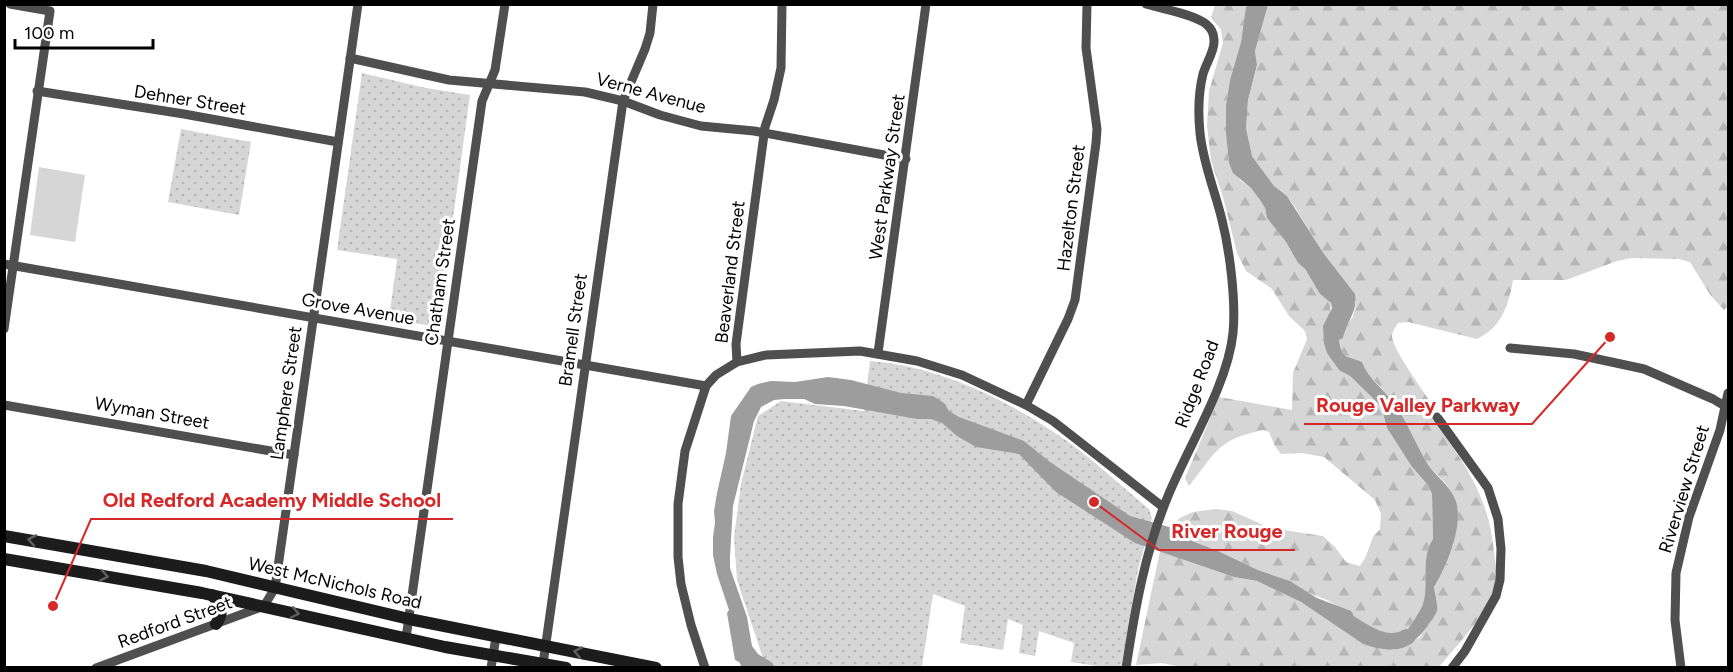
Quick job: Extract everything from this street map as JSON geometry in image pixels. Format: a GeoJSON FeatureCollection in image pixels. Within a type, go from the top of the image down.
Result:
{"type":"FeatureCollection","features":[{"type":"Feature","properties":{"kind":"main road","name":"West McNichols Road"},"geometry":{"type":"LineString","coordinates":[[4,536],[206,571],[409,619],[545,646],[620,664],[656,668]]}},
{"type":"Feature","properties":{"kind":"main road"},"geometry":{"type":"LineString","coordinates":[[4,559],[264,606],[406,638],[492,662],[543,664],[566,668]]}},
{"type":"Feature","properties":{"kind":"main road"},"geometry":{"type":"LineString","coordinates":[[167,587],[170,565]]}},
{"type":"Feature","properties":{"kind":"main road"},"geometry":{"type":"LineString","coordinates":[[206,571],[207,594],[221,606],[216,624]]}},
{"type":"Feature","properties":{"kind":"street"},"geometry":{"type":"LineString","coordinates":[[4,328],[9,265],[50,11],[10,4]]}},
{"type":"Feature","properties":{"kind":"street","name":"Lamphere Street"},"geometry":{"type":"LineString","coordinates":[[264,606],[275,588],[358,4]]}},
{"type":"Feature","properties":{"kind":"street","name":"Chatham Street"},"geometry":{"type":"LineString","coordinates":[[406,638],[482,101],[495,70],[505,4]]}},
{"type":"Feature","properties":{"kind":"street","name":"Bramell Street"},"geometry":{"type":"LineString","coordinates":[[543,664],[623,101],[650,33],[653,4]]}},
{"type":"Feature","properties":{"kind":"street","name":"Beaverland Street"},"geometry":{"type":"LineString","coordinates":[[706,386],[716,375],[737,362],[736,344],[765,133],[780,74],[782,4]]}},
{"type":"Feature","properties":{"kind":"street","name":"West Parkway Street"},"geometry":{"type":"LineString","coordinates":[[878,353],[926,4]]}},
{"type":"Feature","properties":{"kind":"street","name":"Hazelton Street"},"geometry":{"type":"LineString","coordinates":[[1026,405],[1068,320],[1078,284],[1097,129],[1086,48],[1087,4]]}},
{"type":"Feature","properties":{"kind":"street","name":"Ridge Road"},"geometry":{"type":"LineString","coordinates":[[1126,668],[1136,604],[1162,510],[1213,398],[1233,334],[1227,240],[1206,168],[1199,118],[1199,93],[1213,49],[1213,35],[1210,28],[1200,20],[1146,4]]}},
{"type":"Feature","properties":{"kind":"street","name":"Verne Avenue"},"geometry":{"type":"LineString","coordinates":[[350,58],[450,80],[585,93],[623,101],[660,115],[701,126],[765,133],[906,159]]}},
{"type":"Feature","properties":{"kind":"street","name":"Dehner Street"},"geometry":{"type":"LineString","coordinates":[[38,91],[338,142]]}},
{"type":"Feature","properties":{"kind":"street","name":"Grove Avenue"},"geometry":{"type":"LineString","coordinates":[[9,265],[706,386]]}},
{"type":"Feature","properties":{"kind":"street"},"geometry":{"type":"LineString","coordinates":[[1510,348],[1574,354],[1644,369],[1713,399],[1727,408]]}},
{"type":"Feature","properties":{"kind":"street"},"geometry":{"type":"LineString","coordinates":[[737,362],[766,355],[860,351],[917,361],[962,375],[1026,405],[1068,432],[1162,510]]}},
{"type":"Feature","properties":{"kind":"street"},"geometry":{"type":"LineString","coordinates":[[705,668],[681,584],[678,557],[678,514],[685,451],[706,386]]}},
{"type":"Feature","properties":{"kind":"street","name":"Riverview Street"},"geometry":{"type":"LineString","coordinates":[[1681,668],[1676,620],[1676,573],[1689,517],[1727,408],[1728,393]]}},
{"type":"Feature","properties":{"kind":"street","name":"Wyman Street"},"geometry":{"type":"LineString","coordinates":[[4,405],[294,455]]}},
{"type":"Feature","properties":{"kind":"street"},"geometry":{"type":"LineString","coordinates":[[1437,417],[1488,488],[1498,519],[1501,549],[1500,580],[1496,596],[1465,651],[1452,668]]}},
{"type":"Feature","properties":{"kind":"street","name":"Redford Street"},"geometry":{"type":"LineString","coordinates":[[96,668],[264,606]]}},
{"type":"Feature","properties":{"kind":"street"},"geometry":{"type":"LineString","coordinates":[[492,662],[496,637]]}},
{"type":"Feature","properties":{"kind":"green space"},"geometry":{"type":"Polygon","coordinates":[[[1215,5],[1249,5],[1246,8],[1241,42],[1230,80],[1226,105],[1229,163],[1240,180],[1251,188],[1260,200],[1267,218],[1286,242],[1298,263],[1305,269],[1320,294],[1331,303],[1330,312],[1339,369],[1350,376],[1381,406],[1387,428],[1432,494],[1433,539],[1427,553],[1424,600],[1418,615],[1403,637],[1395,640],[1380,641],[1366,637],[1357,625],[1355,617],[1329,601],[1307,592],[1290,581],[1258,570],[1192,541],[1180,530],[1171,527],[1180,518],[1193,512],[1216,509],[1232,511],[1270,528],[1323,536],[1346,562],[1360,566],[1373,537],[1380,529],[1381,514],[1375,500],[1324,457],[1302,453],[1281,454],[1269,432],[1263,430],[1226,443],[1212,456],[1189,486],[1185,478],[1219,397],[1292,410],[1293,373],[1307,339],[1305,331],[1289,316],[1272,289],[1246,271],[1237,253],[1211,161],[1207,126],[1209,91],[1223,43],[1221,30],[1211,17],[1215,5]]]}},
{"type":"Feature","properties":{"kind":"green space"},"geometry":{"type":"Polygon","coordinates":[[[1268,5],[1728,5],[1728,306],[1724,310],[1711,296],[1690,262],[1679,259],[1631,258],[1566,280],[1513,280],[1506,307],[1498,322],[1477,339],[1408,322],[1398,323],[1393,331],[1392,336],[1397,350],[1431,403],[1429,411],[1462,461],[1479,493],[1491,530],[1497,572],[1496,584],[1486,607],[1472,628],[1439,667],[1186,668],[1162,663],[1136,665],[1160,551],[1234,577],[1257,581],[1301,602],[1363,644],[1383,649],[1419,638],[1436,614],[1434,587],[1446,564],[1454,538],[1456,511],[1454,498],[1448,487],[1427,463],[1392,403],[1367,372],[1362,362],[1346,356],[1342,351],[1339,340],[1343,338],[1345,327],[1353,317],[1356,302],[1293,204],[1274,186],[1252,156],[1246,128],[1248,100],[1257,66],[1255,51],[1268,5]]]}},
{"type":"Feature","properties":{"kind":"green space"},"geometry":{"type":"Polygon","coordinates":[[[362,73],[426,88],[470,95],[438,327],[389,319],[397,259],[337,250],[362,73]]]}},
{"type":"Feature","properties":{"kind":"green space"},"geometry":{"type":"Polygon","coordinates":[[[181,129],[251,142],[239,215],[168,202],[181,129]]]}},
{"type":"Feature","properties":{"kind":"green space"},"geometry":{"type":"Polygon","coordinates":[[[39,167],[85,175],[75,242],[30,235],[39,167]]]}},
{"type":"Feature","properties":{"kind":"green space"},"geometry":{"type":"Polygon","coordinates":[[[870,361],[922,370],[996,398],[1064,439],[1149,509],[1152,518],[1138,570],[1121,667],[1071,662],[1074,643],[1039,631],[1035,656],[1019,653],[1023,625],[1008,619],[1003,650],[960,643],[965,606],[933,594],[922,667],[766,667],[737,580],[734,537],[741,484],[758,416],[781,401],[864,411],[870,361]]]}},
{"type":"Feature","properties":{"kind":"shaded area"},"geometry":{"type":"Polygon","coordinates":[[[1268,5],[1255,51],[1257,65],[1248,100],[1246,128],[1252,156],[1274,186],[1287,196],[1324,254],[1355,294],[1353,312],[1343,338],[1339,340],[1342,351],[1346,356],[1362,362],[1372,378],[1393,402],[1427,463],[1449,489],[1458,509],[1453,544],[1434,587],[1437,611],[1427,627],[1413,641],[1399,648],[1382,649],[1363,644],[1301,602],[1257,581],[1234,577],[1135,543],[1056,492],[1019,454],[976,447],[957,436],[942,423],[931,419],[815,404],[804,399],[785,399],[774,400],[761,407],[754,421],[733,506],[730,568],[747,617],[752,646],[758,654],[775,667],[742,667],[735,660],[727,613],[729,610],[713,555],[714,511],[731,416],[751,387],[758,384],[828,377],[851,380],[901,393],[933,396],[959,417],[1024,441],[1050,462],[1130,516],[1180,530],[1192,541],[1258,570],[1290,581],[1317,598],[1351,611],[1359,631],[1364,636],[1376,641],[1390,641],[1403,637],[1418,615],[1424,600],[1427,553],[1433,539],[1432,494],[1387,428],[1381,406],[1350,376],[1339,370],[1327,353],[1323,326],[1332,308],[1331,303],[1320,294],[1305,269],[1298,263],[1286,242],[1267,218],[1260,200],[1251,188],[1233,173],[1229,163],[1226,105],[1230,80],[1241,42],[1246,7],[1268,5]]]}},
{"type":"Feature","properties":{"kind":"waterway"},"geometry":{"type":"LineString","coordinates":[[1339,616],[1381,639],[1398,641],[1407,637]]}},
{"type":"Feature","properties":{"kind":"place","name":"Rouge Valley Parkway"},"geometry":{"type":"Point","coordinates":[1610,337]}},
{"type":"Feature","properties":{"kind":"place","name":"River Rouge"},"geometry":{"type":"Point","coordinates":[1094,502]}},
{"type":"Feature","properties":{"kind":"place","name":"Old Redford Academy Middle School"},"geometry":{"type":"Point","coordinates":[53,606]}}]}
